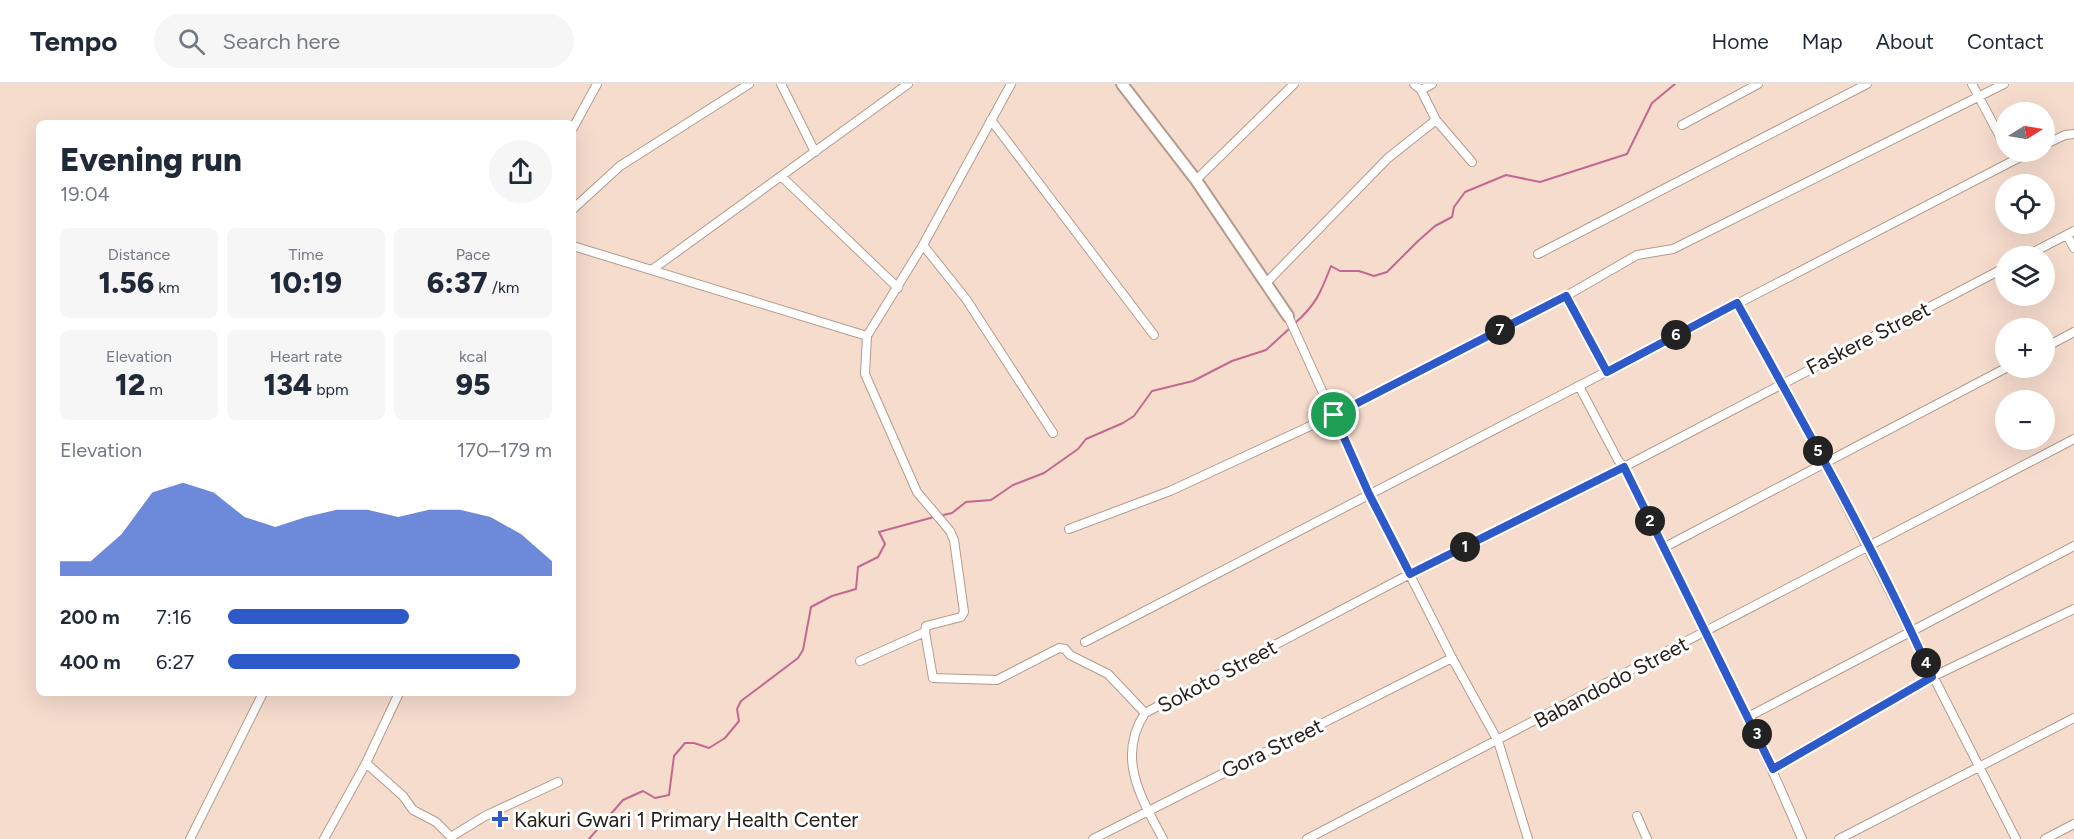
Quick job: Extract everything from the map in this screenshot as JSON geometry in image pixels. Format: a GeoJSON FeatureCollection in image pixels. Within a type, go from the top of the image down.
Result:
{"type":"FeatureCollection","features":[{"type":"Feature","properties":{"kind":"main road"},"geometry":{"type":"LineString","coordinates":[[1122,84],[1196,180],[1288,316]]}},
{"type":"Feature","properties":{"kind":"street"},"geometry":{"type":"LineString","coordinates":[[576,122],[597,84]]}},
{"type":"Feature","properties":{"kind":"street"},"geometry":{"type":"LineString","coordinates":[[576,206],[620,166],[749,84]]}},
{"type":"Feature","properties":{"kind":"street"},"geometry":{"type":"LineString","coordinates":[[781,84],[815,152]]}},
{"type":"Feature","properties":{"kind":"street"},"geometry":{"type":"LineString","coordinates":[[653,269],[908,84]]}},
{"type":"Feature","properties":{"kind":"street"},"geometry":{"type":"LineString","coordinates":[[1011,84],[898,288],[867,336],[865,374],[917,492],[941,519],[954,540],[964,612],[960,617],[926,626],[933,678],[998,680],[1059,648],[1065,649],[1070,655],[1108,674],[1145,713]]}},
{"type":"Feature","properties":{"kind":"street"},"geometry":{"type":"LineString","coordinates":[[1196,180],[1294,84]]}},
{"type":"Feature","properties":{"kind":"street"},"geometry":{"type":"LineString","coordinates":[[1414,84],[1420,90],[1436,120],[1472,162]]}},
{"type":"Feature","properties":{"kind":"street"},"geometry":{"type":"LineString","coordinates":[[1420,90],[1432,84]]}},
{"type":"Feature","properties":{"kind":"street"},"geometry":{"type":"LineString","coordinates":[[1682,125],[1758,84]]}},
{"type":"Feature","properties":{"kind":"street"},"geometry":{"type":"LineString","coordinates":[[1538,254],[1867,84]]}},
{"type":"Feature","properties":{"kind":"street"},"geometry":{"type":"LineString","coordinates":[[1972,84],[1995,130]]}},
{"type":"Feature","properties":{"kind":"street"},"geometry":{"type":"LineString","coordinates":[[1069,529],[1170,491],[1334,415],[1566,296],[1637,255],[1673,249],[2004,84]]}},
{"type":"Feature","properties":{"kind":"street"},"geometry":{"type":"LineString","coordinates":[[990,120],[1154,335]]}},
{"type":"Feature","properties":{"kind":"street"},"geometry":{"type":"LineString","coordinates":[[1267,282],[1388,158],[1436,120]]}},
{"type":"Feature","properties":{"kind":"street"},"geometry":{"type":"LineString","coordinates":[[2055,140],[2074,134]]}},
{"type":"Feature","properties":{"kind":"street"},"geometry":{"type":"LineString","coordinates":[[1085,642],[2008,162]]}},
{"type":"Feature","properties":{"kind":"street"},"geometry":{"type":"LineString","coordinates":[[782,177],[898,288]]}},
{"type":"Feature","properties":{"kind":"street"},"geometry":{"type":"LineString","coordinates":[[2046,246],[2071,233],[2074,248]]}},
{"type":"Feature","properties":{"kind":"street"},"geometry":{"type":"LineString","coordinates":[[922,245],[966,299],[1053,433]]}},
{"type":"Feature","properties":{"kind":"street"},"geometry":{"type":"LineString","coordinates":[[576,247],[867,336]]}},
{"type":"Feature","properties":{"kind":"street","name":"Faskere Street"},"geometry":{"type":"LineString","coordinates":[[1410,574],[1624,467],[1995,273]]}},
{"type":"Feature","properties":{"kind":"street"},"geometry":{"type":"LineString","coordinates":[[1566,296],[1607,372]]}},
{"type":"Feature","properties":{"kind":"street"},"geometry":{"type":"LineString","coordinates":[[1737,303],[1869,548],[1932,677],[1980,765],[2016,839]]}},
{"type":"Feature","properties":{"kind":"street"},"geometry":{"type":"LineString","coordinates":[[1288,316],[1369,494],[1452,658],[1498,741],[1528,839]]}},
{"type":"Feature","properties":{"kind":"street"},"geometry":{"type":"LineString","coordinates":[[2055,342],[2074,332]]}},
{"type":"Feature","properties":{"kind":"street"},"geometry":{"type":"LineString","coordinates":[[1663,548],[1995,374]]}},
{"type":"Feature","properties":{"kind":"street"},"geometry":{"type":"LineString","coordinates":[[1579,386],[1618,460],[1624,467],[1663,548],[1708,632],[1773,769],[1802,839]]}},
{"type":"Feature","properties":{"kind":"street","name":"Babandodo Street"},"geometry":{"type":"LineString","coordinates":[[1307,839],[1708,632],[2074,439]]}},
{"type":"Feature","properties":{"kind":"street"},"geometry":{"type":"LineString","coordinates":[[1748,717],[2074,546]]}},
{"type":"Feature","properties":{"kind":"street","name":"Sokoto Street"},"geometry":{"type":"LineString","coordinates":[[1163,839],[1147,810],[1131,764],[1133,731],[1145,713],[1410,574]]}},
{"type":"Feature","properties":{"kind":"street"},"geometry":{"type":"LineString","coordinates":[[1773,769],[1932,677],[2074,609]]}},
{"type":"Feature","properties":{"kind":"street"},"geometry":{"type":"LineString","coordinates":[[860,661],[925,632]]}},
{"type":"Feature","properties":{"kind":"street","name":"Gora Street"},"geometry":{"type":"LineString","coordinates":[[1093,839],[1452,658]]}},
{"type":"Feature","properties":{"kind":"street"},"geometry":{"type":"LineString","coordinates":[[190,839],[262,696]]}},
{"type":"Feature","properties":{"kind":"street"},"geometry":{"type":"LineString","coordinates":[[324,839],[366,763],[398,696]]}},
{"type":"Feature","properties":{"kind":"street"},"geometry":{"type":"LineString","coordinates":[[1839,839],[2074,718]]}},
{"type":"Feature","properties":{"kind":"street"},"geometry":{"type":"LineString","coordinates":[[366,763],[403,796],[413,810],[436,822],[452,838],[485,816],[558,782]]}},
{"type":"Feature","properties":{"kind":"street"},"geometry":{"type":"LineString","coordinates":[[1637,816],[1647,839]]}},
{"type":"Feature","properties":{"kind":"street"},"geometry":{"type":"LineString","coordinates":[[2045,839],[2074,824]]}},
{"type":"Feature","properties":{"kind":"waterway"},"geometry":{"type":"LineString","coordinates":[[1294,324],[1308,311],[1317,298],[1331,266],[1340,271],[1359,271],[1374,276],[1387,272],[1435,226],[1452,217],[1454,207],[1465,192],[1506,175],[1540,182],[1627,154],[1652,103],[1675,84]]}},
{"type":"Feature","properties":{"kind":"waterway"},"geometry":{"type":"LineString","coordinates":[[939,516],[952,513],[966,502],[991,500],[1013,485],[1044,473],[1078,449],[1086,439],[1134,416],[1152,391],[1193,381],[1232,361],[1266,350],[1290,328]]}},
{"type":"Feature","properties":{"kind":"waterway"},"geometry":{"type":"LineString","coordinates":[[589,839],[623,800],[643,791],[655,798],[669,795],[674,756],[685,743],[694,743],[709,748],[725,738],[739,721],[737,709],[741,701],[798,658],[803,650],[811,607],[832,596],[856,589],[858,567],[878,557],[885,544],[879,532],[934,517]]}},
{"type":"Feature","properties":{"kind":"place","name":"Kakuri Gwari 1 Primary Health Center"},"geometry":{"type":"Point","coordinates":[500,819]}},
{"type":"Feature","properties":{"kind":"route"},"geometry":{"type":"LineString","coordinates":[[1566,296],[1607,372],[1737,303],[1824,462],[1911,630],[1932,677],[1773,769],[1708,632],[1663,548],[1624,467],[1410,574],[1369,494],[1334,415],[1566,296]]}}]}
